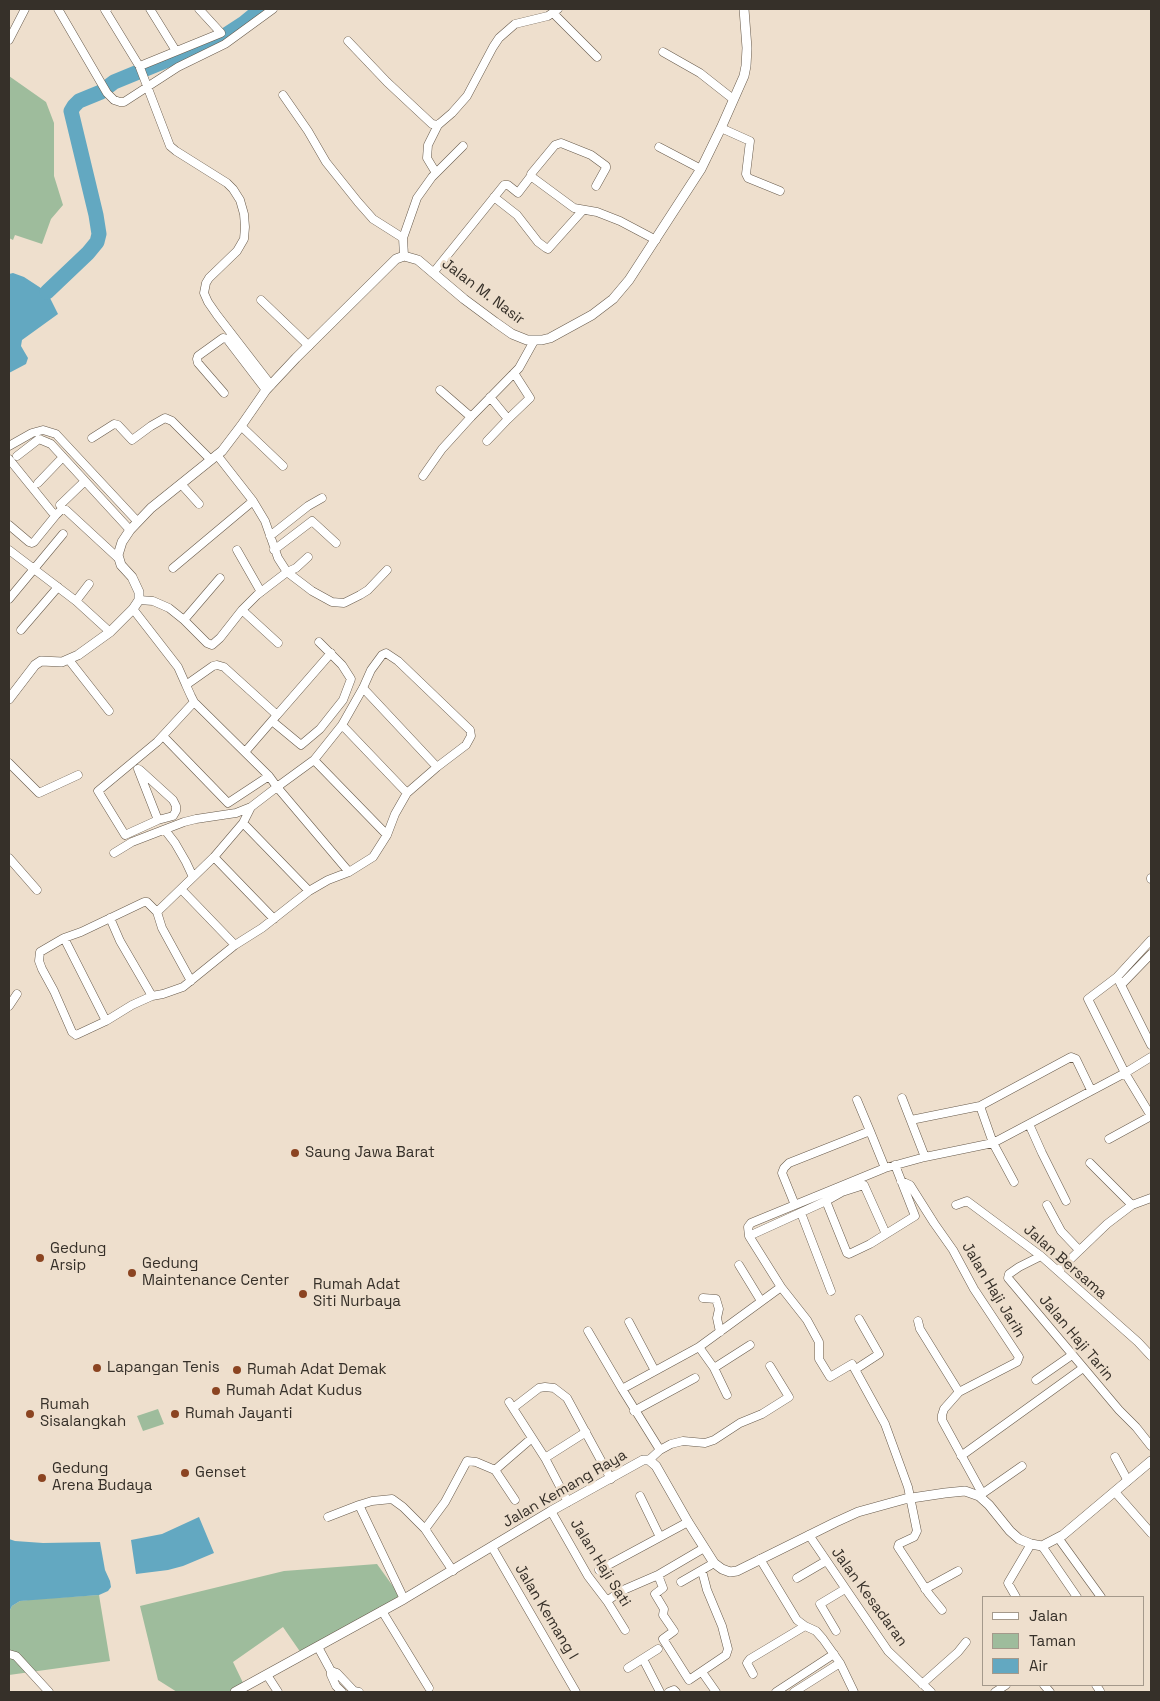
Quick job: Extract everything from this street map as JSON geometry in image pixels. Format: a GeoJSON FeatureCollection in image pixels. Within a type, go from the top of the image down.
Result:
{"type":"FeatureCollection","features":[{"type":"Feature","properties":{"kind":"street"},"geometry":{"type":"LineString","coordinates":[[9,40],[26,9]]}},
{"type":"Feature","properties":{"kind":"street"},"geometry":{"type":"LineString","coordinates":[[58,9],[102,86],[117,102],[124,102],[178,67],[225,44],[273,9]]}},
{"type":"Feature","properties":{"kind":"street"},"geometry":{"type":"LineString","coordinates":[[108,9],[105,10],[139,65],[170,146],[227,183],[240,200],[245,220],[244,239],[237,251],[209,278],[204,293],[208,302],[268,388]]}},
{"type":"Feature","properties":{"kind":"street"},"geometry":{"type":"LineString","coordinates":[[150,9],[176,51]]}},
{"type":"Feature","properties":{"kind":"street"},"geometry":{"type":"LineString","coordinates":[[139,65],[221,33],[199,9]]}},
{"type":"Feature","properties":{"kind":"street","name":"Jalan M. Nasir"},"geometry":{"type":"LineString","coordinates":[[404,256],[418,260],[464,299],[521,338],[534,341],[550,338],[603,308],[623,289],[656,240],[701,169],[721,128],[744,76],[747,58],[744,9]]}},
{"type":"Feature","properties":{"kind":"street"},"geometry":{"type":"LineString","coordinates":[[436,173],[426,153],[438,125],[452,114],[467,96],[492,48],[505,32],[515,24],[556,11],[597,57]]}},
{"type":"Feature","properties":{"kind":"street"},"geometry":{"type":"LineString","coordinates":[[348,41],[387,82],[432,124],[438,125]]}},
{"type":"Feature","properties":{"kind":"street"},"geometry":{"type":"LineString","coordinates":[[663,52],[700,73],[733,99]]}},
{"type":"Feature","properties":{"kind":"street"},"geometry":{"type":"LineString","coordinates":[[283,95],[308,131],[326,162],[358,202],[373,219],[403,238]]}},
{"type":"Feature","properties":{"kind":"street"},"geometry":{"type":"LineString","coordinates":[[721,128],[750,141],[746,174],[748,178],[780,191]]}},
{"type":"Feature","properties":{"kind":"street"},"geometry":{"type":"LineString","coordinates":[[433,273],[504,185],[508,185],[518,193],[532,172],[555,145],[561,143],[591,156],[606,166],[596,186]]}},
{"type":"Feature","properties":{"kind":"street"},"geometry":{"type":"LineString","coordinates":[[9,699],[35,664],[41,661],[62,662],[78,655],[110,632],[133,609],[139,600],[137,586],[120,565],[118,558],[118,550],[130,530],[137,521],[214,458],[242,426],[268,388],[393,262],[404,256],[403,238],[417,198],[423,188],[462,146]]}},
{"type":"Feature","properties":{"kind":"street"},"geometry":{"type":"LineString","coordinates":[[659,147],[701,169]]}},
{"type":"Feature","properties":{"kind":"street"},"geometry":{"type":"LineString","coordinates":[[531,176],[574,208],[597,212],[620,221],[656,240]]}},
{"type":"Feature","properties":{"kind":"street"},"geometry":{"type":"LineString","coordinates":[[494,197],[517,215],[538,242],[546,248],[583,210]]}},
{"type":"Feature","properties":{"kind":"street"},"geometry":{"type":"LineString","coordinates":[[261,300],[309,346]]}},
{"type":"Feature","properties":{"kind":"street"},"geometry":{"type":"LineString","coordinates":[[224,393],[197,359],[204,351],[225,338],[268,388]]}},
{"type":"Feature","properties":{"kind":"street"},"geometry":{"type":"LineString","coordinates":[[423,476],[437,456],[471,417],[525,360],[534,341]]}},
{"type":"Feature","properties":{"kind":"street"},"geometry":{"type":"LineString","coordinates":[[487,441],[530,398],[514,373]]}},
{"type":"Feature","properties":{"kind":"street"},"geometry":{"type":"LineString","coordinates":[[440,390],[471,417]]}},
{"type":"Feature","properties":{"kind":"street"},"geometry":{"type":"LineString","coordinates":[[490,397],[508,419]]}},
{"type":"Feature","properties":{"kind":"street"},"geometry":{"type":"LineString","coordinates":[[92,438],[114,424],[118,425],[132,440],[165,418],[172,421],[214,458],[253,501],[265,521],[274,550],[287,572],[312,591],[332,602],[344,603],[368,590],[387,570]]}},
{"type":"Feature","properties":{"kind":"street"},"geometry":{"type":"LineString","coordinates":[[242,426],[283,466]]}},
{"type":"Feature","properties":{"kind":"street"},"geometry":{"type":"LineString","coordinates":[[9,446],[32,433],[43,430],[56,434],[137,521]]}},
{"type":"Feature","properties":{"kind":"street"},"geometry":{"type":"LineString","coordinates":[[17,456],[39,440],[51,444],[130,530]]}},
{"type":"Feature","properties":{"kind":"street"},"geometry":{"type":"LineString","coordinates":[[38,483],[63,457]]}},
{"type":"Feature","properties":{"kind":"street"},"geometry":{"type":"LineString","coordinates":[[9,459],[56,515]]}},
{"type":"Feature","properties":{"kind":"street"},"geometry":{"type":"LineString","coordinates":[[60,505],[85,481]]}},
{"type":"Feature","properties":{"kind":"street"},"geometry":{"type":"LineString","coordinates":[[181,484],[199,504]]}},
{"type":"Feature","properties":{"kind":"street"},"geometry":{"type":"LineString","coordinates":[[270,536],[308,506],[322,498]]}},
{"type":"Feature","properties":{"kind":"street"},"geometry":{"type":"LineString","coordinates":[[173,568],[253,501]]}},
{"type":"Feature","properties":{"kind":"street"},"geometry":{"type":"LineString","coordinates":[[9,525],[32,543],[62,509],[66,510],[118,558]]}},
{"type":"Feature","properties":{"kind":"street"},"geometry":{"type":"LineString","coordinates":[[274,550],[312,521],[336,543]]}},
{"type":"Feature","properties":{"kind":"street"},"geometry":{"type":"LineString","coordinates":[[9,599],[63,534]]}},
{"type":"Feature","properties":{"kind":"street"},"geometry":{"type":"LineString","coordinates":[[9,550],[76,601],[110,632]]}},
{"type":"Feature","properties":{"kind":"street"},"geometry":{"type":"LineString","coordinates":[[237,550],[261,592]]}},
{"type":"Feature","properties":{"kind":"street"},"geometry":{"type":"LineString","coordinates":[[139,600],[161,604],[184,620],[207,643],[212,645],[220,638],[242,610],[261,592],[287,572],[296,568],[308,557]]}},
{"type":"Feature","properties":{"kind":"street"},"geometry":{"type":"LineString","coordinates":[[184,620],[220,578]]}},
{"type":"Feature","properties":{"kind":"street"},"geometry":{"type":"LineString","coordinates":[[76,601],[89,584]]}},
{"type":"Feature","properties":{"kind":"street"},"geometry":{"type":"LineString","coordinates":[[21,630],[58,587]]}},
{"type":"Feature","properties":{"kind":"street"},"geometry":{"type":"LineString","coordinates":[[133,609],[178,667],[194,702],[269,776],[349,872]]}},
{"type":"Feature","properties":{"kind":"street"},"geometry":{"type":"LineString","coordinates":[[242,610],[278,643]]}},
{"type":"Feature","properties":{"kind":"street"},"geometry":{"type":"LineString","coordinates":[[186,685],[213,666],[224,667],[300,745],[320,729],[343,700],[351,679],[342,665],[319,642]]}},
{"type":"Feature","properties":{"kind":"street"},"geometry":{"type":"LineString","coordinates":[[245,752],[331,654]]}},
{"type":"Feature","properties":{"kind":"street"},"geometry":{"type":"LineString","coordinates":[[114,853],[132,842],[196,819],[236,813],[252,807],[314,760],[342,725],[371,670],[382,655],[390,655],[470,730],[471,736],[466,745],[436,767],[407,793],[374,857],[349,872],[328,880],[309,891],[274,919],[235,945],[191,982],[183,987],[152,996],[76,1035],[70,1030],[54,991],[42,969],[39,956],[42,950],[64,938],[147,902],[157,912],[162,928],[191,982]]}},
{"type":"Feature","properties":{"kind":"street"},"geometry":{"type":"LineString","coordinates":[[69,660],[109,711]]}},
{"type":"Feature","properties":{"kind":"street"},"geometry":{"type":"LineString","coordinates":[[363,688],[436,767]]}},
{"type":"Feature","properties":{"kind":"street"},"geometry":{"type":"LineString","coordinates":[[135,766],[172,800],[176,806],[176,811],[173,816],[158,820],[125,835],[98,791],[135,766],[194,702]]}},
{"type":"Feature","properties":{"kind":"street"},"geometry":{"type":"LineString","coordinates":[[342,725],[407,793]]}},
{"type":"Feature","properties":{"kind":"street"},"geometry":{"type":"LineString","coordinates":[[162,736],[228,802],[269,776]]}},
{"type":"Feature","properties":{"kind":"street"},"geometry":{"type":"LineString","coordinates":[[314,760],[387,835]]}},
{"type":"Feature","properties":{"kind":"street"},"geometry":{"type":"LineString","coordinates":[[9,763],[39,793],[78,775]]}},
{"type":"Feature","properties":{"kind":"street"},"geometry":{"type":"LineString","coordinates":[[135,766],[158,820]]}},
{"type":"Feature","properties":{"kind":"street"},"geometry":{"type":"LineString","coordinates":[[157,912],[214,858],[243,823],[252,807]]}},
{"type":"Feature","properties":{"kind":"street"},"geometry":{"type":"LineString","coordinates":[[243,823],[309,891]]}},
{"type":"Feature","properties":{"kind":"street"},"geometry":{"type":"LineString","coordinates":[[165,830],[186,862],[193,877]]}},
{"type":"Feature","properties":{"kind":"street"},"geometry":{"type":"LineString","coordinates":[[9,858],[37,890]]}},
{"type":"Feature","properties":{"kind":"street"},"geometry":{"type":"LineString","coordinates":[[214,858],[274,919]]}},
{"type":"Feature","properties":{"kind":"street"},"geometry":{"type":"LineString","coordinates":[[181,889],[235,945]]}},
{"type":"Feature","properties":{"kind":"street"},"geometry":{"type":"LineString","coordinates":[[110,918],[120,940],[152,996]]}},
{"type":"Feature","properties":{"kind":"street"},"geometry":{"type":"LineString","coordinates":[[64,938],[106,1021]]}},
{"type":"Feature","properties":{"kind":"street"},"geometry":{"type":"LineString","coordinates":[[1109,1139],[1151,1116],[1125,1073],[1088,999],[1117,977],[1151,940]]}},
{"type":"Feature","properties":{"kind":"street"},"geometry":{"type":"LineString","coordinates":[[1121,985],[1151,954]]}},
{"type":"Feature","properties":{"kind":"street"},"geometry":{"type":"LineString","coordinates":[[1117,977],[1151,1045]]}},
{"type":"Feature","properties":{"kind":"street"},"geometry":{"type":"LineString","coordinates":[[9,1006],[17,994]]}},
{"type":"Feature","properties":{"kind":"street"},"geometry":{"type":"LineString","coordinates":[[911,1120],[980,1106],[1072,1057],[1076,1059],[1092,1090]]}},
{"type":"Feature","properties":{"kind":"street"},"geometry":{"type":"LineString","coordinates":[[942,1610],[925,1589],[898,1547],[899,1544],[917,1534],[916,1518],[904,1472],[885,1424],[852,1364],[830,1378],[818,1359],[819,1342],[807,1320],[781,1287],[749,1236],[748,1227],[795,1205],[885,1168],[925,1157],[993,1143],[1125,1073],[1151,1057]]}},
{"type":"Feature","properties":{"kind":"street"},"geometry":{"type":"LineString","coordinates":[[902,1098],[925,1157]]}},
{"type":"Feature","properties":{"kind":"street"},"geometry":{"type":"LineString","coordinates":[[857,1100],[885,1168]]}},
{"type":"Feature","properties":{"kind":"street"},"geometry":{"type":"LineString","coordinates":[[980,1106],[993,1143],[1014,1182]]}},
{"type":"Feature","properties":{"kind":"street"},"geometry":{"type":"LineString","coordinates":[[1029,1124],[1066,1201]]}},
{"type":"Feature","properties":{"kind":"street"},"geometry":{"type":"LineString","coordinates":[[795,1205],[782,1173],[789,1163],[870,1131]]}},
{"type":"Feature","properties":{"kind":"street"},"geometry":{"type":"LineString","coordinates":[[1090,1163],[1132,1204]]}},
{"type":"Feature","properties":{"kind":"street"},"geometry":{"type":"LineString","coordinates":[[826,1201],[847,1253],[850,1254],[870,1244],[915,1216],[895,1165]]}},
{"type":"Feature","properties":{"kind":"street","name":"Jalan Haji Jarih"},"geometry":{"type":"LineString","coordinates":[[901,1181],[910,1185],[953,1250],[974,1289],[1019,1357],[1017,1362],[958,1392],[944,1409],[942,1420],[980,1495]]}},
{"type":"Feature","properties":{"kind":"street"},"geometry":{"type":"LineString","coordinates":[[749,1236],[842,1192],[864,1184],[886,1234]]}},
{"type":"Feature","properties":{"kind":"street"},"geometry":{"type":"LineString","coordinates":[[1058,1271],[1094,1235],[1132,1204],[1151,1198]]}},
{"type":"Feature","properties":{"kind":"street","name":"Jalan Bersama"},"geometry":{"type":"LineString","coordinates":[[956,1205],[964,1201],[970,1203],[1041,1256],[1138,1342],[1151,1356]]}},
{"type":"Feature","properties":{"kind":"street"},"geometry":{"type":"LineString","coordinates":[[1047,1205],[1061,1230],[1079,1250]]}},
{"type":"Feature","properties":{"kind":"street"},"geometry":{"type":"LineString","coordinates":[[801,1213],[831,1291]]}},
{"type":"Feature","properties":{"kind":"street","name":"Jalan Haji Tarin"},"geometry":{"type":"LineString","coordinates":[[1041,1256],[1019,1267],[1009,1274],[1008,1278],[1151,1446]]}},
{"type":"Feature","properties":{"kind":"street"},"geometry":{"type":"LineString","coordinates":[[740,1265],[761,1301]]}},
{"type":"Feature","properties":{"kind":"street"},"geometry":{"type":"LineString","coordinates":[[622,1389],[699,1347],[781,1287]]}},
{"type":"Feature","properties":{"kind":"street"},"geometry":{"type":"LineString","coordinates":[[703,1298],[716,1299],[719,1309],[717,1318],[720,1332]]}},
{"type":"Feature","properties":{"kind":"street"},"geometry":{"type":"LineString","coordinates":[[856,1369],[879,1354],[859,1319]]}},
{"type":"Feature","properties":{"kind":"street"},"geometry":{"type":"LineString","coordinates":[[918,1321],[920,1329],[958,1392]]}},
{"type":"Feature","properties":{"kind":"street"},"geometry":{"type":"LineString","coordinates":[[629,1322],[656,1372]]}},
{"type":"Feature","properties":{"kind":"street"},"geometry":{"type":"LineString","coordinates":[[588,1332],[634,1411],[660,1450]]}},
{"type":"Feature","properties":{"kind":"street"},"geometry":{"type":"LineString","coordinates":[[714,1368],[750,1345]]}},
{"type":"Feature","properties":{"kind":"street"},"geometry":{"type":"LineString","coordinates":[[699,1347],[714,1368],[727,1395]]}},
{"type":"Feature","properties":{"kind":"street"},"geometry":{"type":"LineString","coordinates":[[1036,1380],[1072,1354]]}},
{"type":"Feature","properties":{"kind":"street"},"geometry":{"type":"LineString","coordinates":[[649,1460],[660,1450],[677,1442],[705,1443],[714,1440],[740,1423],[762,1414],[789,1397],[770,1366]]}},
{"type":"Feature","properties":{"kind":"street"},"geometry":{"type":"LineString","coordinates":[[961,1456],[1083,1368]]}},
{"type":"Feature","properties":{"kind":"street"},"geometry":{"type":"LineString","coordinates":[[634,1411],[695,1378]]}},
{"type":"Feature","properties":{"kind":"street"},"geometry":{"type":"LineString","coordinates":[[568,1502],[545,1458],[511,1405],[539,1388],[554,1388],[567,1398],[610,1479]]}},
{"type":"Feature","properties":{"kind":"street"},"geometry":{"type":"LineString","coordinates":[[545,1458],[586,1432]]}},
{"type":"Feature","properties":{"kind":"street"},"geometry":{"type":"LineString","coordinates":[[495,1470],[532,1438]]}},
{"type":"Feature","properties":{"kind":"street"},"geometry":{"type":"LineString","coordinates":[[1116,1458],[1128,1481]]}},
{"type":"Feature","properties":{"kind":"street","name":"Jalan Kemang Raya"},"geometry":{"type":"LineString","coordinates":[[235,1692],[454,1571],[551,1511],[643,1460],[649,1460],[656,1466],[714,1563]]}},
{"type":"Feature","properties":{"kind":"street"},"geometry":{"type":"LineString","coordinates":[[425,1529],[445,1502],[467,1461],[476,1462],[495,1470],[515,1500]]}},
{"type":"Feature","properties":{"kind":"street"},"geometry":{"type":"LineString","coordinates":[[681,1582],[714,1563],[730,1572],[737,1571],[858,1512],[911,1498],[965,1491],[980,1495],[1019,1539],[1042,1546],[1059,1539],[1151,1461]]}},
{"type":"Feature","properties":{"kind":"street"},"geometry":{"type":"LineString","coordinates":[[980,1495],[1022,1466]]}},
{"type":"Feature","properties":{"kind":"street"},"geometry":{"type":"LineString","coordinates":[[1115,1492],[1151,1533]]}},
{"type":"Feature","properties":{"kind":"street"},"geometry":{"type":"LineString","coordinates":[[640,1496],[660,1537]]}},
{"type":"Feature","properties":{"kind":"street"},"geometry":{"type":"LineString","coordinates":[[328,1517],[372,1501],[392,1499],[425,1529],[454,1571]]}},
{"type":"Feature","properties":{"kind":"street"},"geometry":{"type":"LineString","coordinates":[[359,1505],[404,1599]]}},
{"type":"Feature","properties":{"kind":"street","name":"Jalan Haji Sati"},"geometry":{"type":"LineString","coordinates":[[551,1511],[588,1576],[607,1601],[625,1630]]}},
{"type":"Feature","properties":{"kind":"street"},"geometry":{"type":"LineString","coordinates":[[599,1570],[688,1522]]}},
{"type":"Feature","properties":{"kind":"street","name":"Jalan Kesadaran"},"geometry":{"type":"LineString","coordinates":[[809,1535],[888,1651],[931,1692]]}},
{"type":"Feature","properties":{"kind":"street"},"geometry":{"type":"LineString","coordinates":[[1059,1539],[1100,1596]]}},
{"type":"Feature","properties":{"kind":"street"},"geometry":{"type":"LineString","coordinates":[[1015,1596],[1008,1584],[1032,1544]]}},
{"type":"Feature","properties":{"kind":"street"},"geometry":{"type":"LineString","coordinates":[[1042,1546],[1076,1596]]}},
{"type":"Feature","properties":{"kind":"street","name":"Jalan Kemang I"},"geometry":{"type":"LineString","coordinates":[[492,1547],[576,1692]]}},
{"type":"Feature","properties":{"kind":"street"},"geometry":{"type":"LineString","coordinates":[[607,1601],[621,1591],[658,1575],[704,1548]]}},
{"type":"Feature","properties":{"kind":"street"},"geometry":{"type":"LineString","coordinates":[[760,1560],[797,1620],[816,1631],[834,1654],[854,1692]]}},
{"type":"Feature","properties":{"kind":"street"},"geometry":{"type":"LineString","coordinates":[[797,1578],[826,1561]]}},
{"type":"Feature","properties":{"kind":"street"},"geometry":{"type":"LineString","coordinates":[[658,1575],[663,1588],[655,1594],[664,1609],[663,1614],[674,1632],[663,1639],[689,1680],[726,1654],[728,1649],[722,1626],[707,1590],[702,1571]]}},
{"type":"Feature","properties":{"kind":"street"},"geometry":{"type":"LineString","coordinates":[[925,1589],[958,1571]]}},
{"type":"Feature","properties":{"kind":"street"},"geometry":{"type":"LineString","coordinates":[[836,1631],[820,1604],[845,1590]]}},
{"type":"Feature","properties":{"kind":"street"},"geometry":{"type":"LineString","coordinates":[[382,1611],[429,1688]]}},
{"type":"Feature","properties":{"kind":"street"},"geometry":{"type":"LineString","coordinates":[[753,1674],[748,1664],[750,1659],[805,1626]]}},
{"type":"Feature","properties":{"kind":"street"},"geometry":{"type":"LineString","coordinates":[[922,1684],[958,1652],[966,1642]]}},
{"type":"Feature","properties":{"kind":"street"},"geometry":{"type":"LineString","coordinates":[[318,1647],[331,1671],[336,1686],[342,1692]]}},
{"type":"Feature","properties":{"kind":"street"},"geometry":{"type":"LineString","coordinates":[[628,1668],[658,1649]]}},
{"type":"Feature","properties":{"kind":"street"},"geometry":{"type":"LineString","coordinates":[[9,1654],[16,1656],[49,1692]]}},
{"type":"Feature","properties":{"kind":"street"},"geometry":{"type":"LineString","coordinates":[[776,1692],[834,1654]]}},
{"type":"Feature","properties":{"kind":"street"},"geometry":{"type":"LineString","coordinates":[[643,1658],[660,1692]]}},
{"type":"Feature","properties":{"kind":"street"},"geometry":{"type":"LineString","coordinates":[[794,1692],[840,1663]]}},
{"type":"Feature","properties":{"kind":"street"},"geometry":{"type":"LineString","coordinates":[[331,1671],[337,1673],[355,1692]]}},
{"type":"Feature","properties":{"kind":"street"},"geometry":{"type":"LineString","coordinates":[[702,1672],[716,1692]]}},
{"type":"Feature","properties":{"kind":"street"},"geometry":{"type":"LineString","coordinates":[[267,1675],[278,1692]]}},
{"type":"Feature","properties":{"kind":"street"},"geometry":{"type":"LineString","coordinates":[[669,1692],[674,1690],[676,1692]]}},
{"type":"Feature","properties":{"kind":"green space"},"geometry":{"type":"Polygon","coordinates":[[[9,76],[46,102],[54,123],[54,176],[63,205],[51,219],[42,244],[15,235],[13,240],[9,238],[9,76]]]}},
{"type":"Feature","properties":{"kind":"green space"},"geometry":{"type":"Polygon","coordinates":[[[158,1409],[164,1424],[143,1431],[137,1416],[158,1409]]]}},
{"type":"Feature","properties":{"kind":"green space"},"geometry":{"type":"Polygon","coordinates":[[[377,1564],[400,1596],[301,1653],[283,1627],[233,1662],[245,1687],[234,1692],[177,1692],[158,1680],[140,1606],[284,1571],[377,1564]]]}},
{"type":"Feature","properties":{"kind":"green space"},"geometry":{"type":"Polygon","coordinates":[[[99,1595],[110,1661],[9,1675],[9,1612],[12,1606],[20,1601],[99,1595]]]}},
{"type":"Feature","properties":{"kind":"water"},"geometry":{"type":"Polygon","coordinates":[[[13,273],[24,277],[47,292],[58,314],[22,340],[21,346],[28,358],[26,364],[9,373],[9,274],[13,273]]]}},
{"type":"Feature","properties":{"kind":"water"},"geometry":{"type":"Polygon","coordinates":[[[199,1517],[214,1553],[183,1566],[136,1574],[131,1540],[162,1534],[199,1517]]]}},
{"type":"Feature","properties":{"kind":"water"},"geometry":{"type":"Polygon","coordinates":[[[9,1539],[43,1543],[100,1542],[105,1570],[111,1587],[108,1591],[99,1595],[20,1601],[12,1606],[9,1612],[9,1539]]]}},
{"type":"Feature","properties":{"kind":"waterway"},"geometry":{"type":"LineString","coordinates":[[47,292],[88,253],[97,242],[99,234],[71,111],[74,106],[79,101],[101,92],[114,82],[221,38],[261,9]]}},
{"type":"Feature","properties":{"kind":"place","name":"Saung Jawa Barat"},"geometry":{"type":"Point","coordinates":[295,1153]}},
{"type":"Feature","properties":{"kind":"place","name":"Gedung Arsip"},"geometry":{"type":"Point","coordinates":[40,1258]}},
{"type":"Feature","properties":{"kind":"place","name":"Gedung Maintenance Center"},"geometry":{"type":"Point","coordinates":[132,1273]}},
{"type":"Feature","properties":{"kind":"place","name":"Rumah Adat Siti Nurbaya"},"geometry":{"type":"Point","coordinates":[303,1294]}},
{"type":"Feature","properties":{"kind":"place","name":"Lapangan Tenis"},"geometry":{"type":"Point","coordinates":[97,1368]}},
{"type":"Feature","properties":{"kind":"place","name":"Rumah Adat Demak"},"geometry":{"type":"Point","coordinates":[237,1370]}},
{"type":"Feature","properties":{"kind":"place","name":"Rumah Adat Kudus"},"geometry":{"type":"Point","coordinates":[216,1391]}},
{"type":"Feature","properties":{"kind":"place","name":"Rumah Sisalangkah"},"geometry":{"type":"Point","coordinates":[30,1414]}},
{"type":"Feature","properties":{"kind":"place","name":"Rumah Jayanti"},"geometry":{"type":"Point","coordinates":[175,1414]}},
{"type":"Feature","properties":{"kind":"place","name":"Genset"},"geometry":{"type":"Point","coordinates":[185,1473]}},
{"type":"Feature","properties":{"kind":"place","name":"Gedung Arena Budaya"},"geometry":{"type":"Point","coordinates":[42,1478]}}]}
